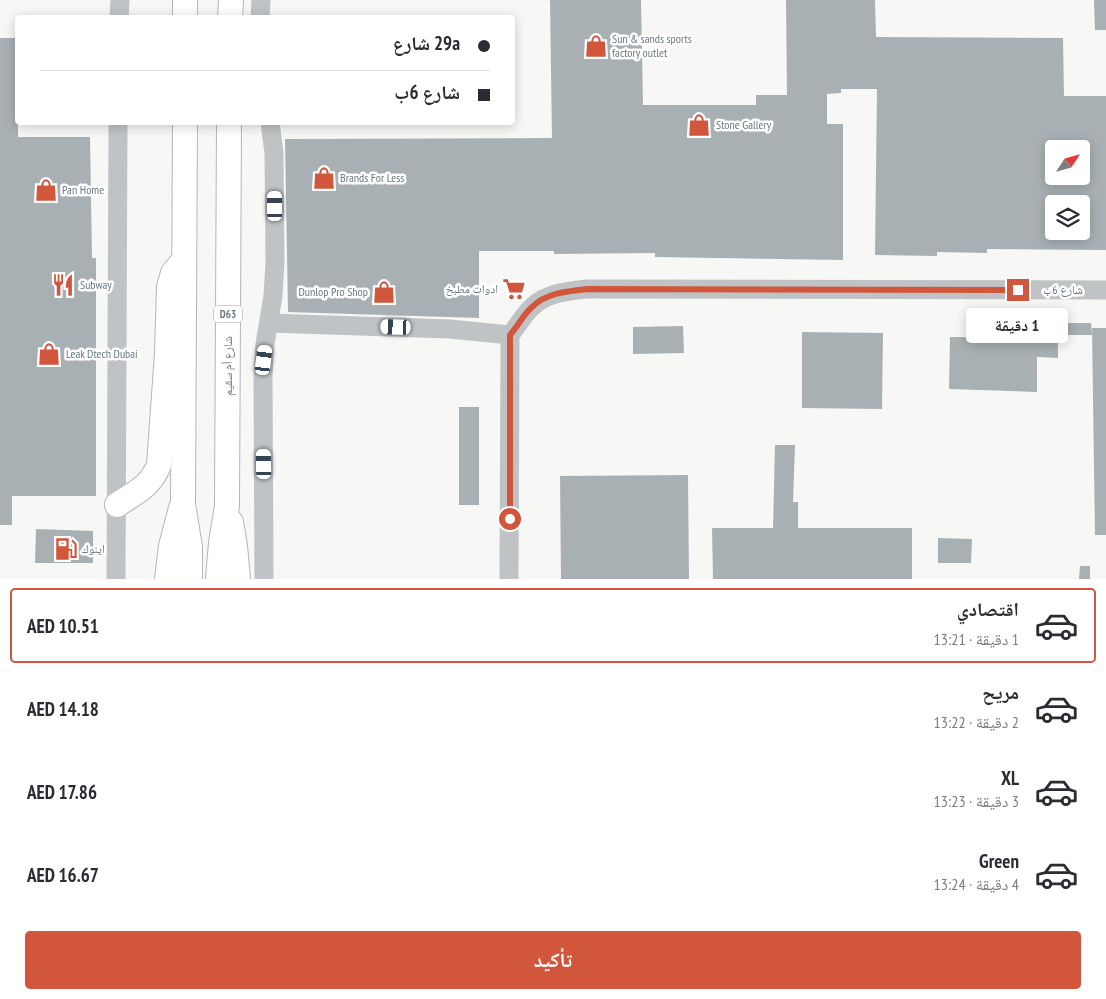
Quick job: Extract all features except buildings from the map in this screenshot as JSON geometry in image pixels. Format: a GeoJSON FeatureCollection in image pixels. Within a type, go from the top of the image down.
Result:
{"type":"FeatureCollection","features":[{"type":"Feature","properties":{"kind":"main road"},"geometry":{"type":"LineString","coordinates":[[185,0],[185,15]]}},
{"type":"Feature","properties":{"kind":"main road"},"geometry":{"type":"LineString","coordinates":[[230,15],[231,0]]}},
{"type":"Feature","properties":{"kind":"main road"},"geometry":{"type":"LineString","coordinates":[[182,578],[171,546],[183,504],[186,258],[185,125]]}},
{"type":"Feature","properties":{"kind":"main road","name":"شارع أم سقيم"},"geometry":{"type":"LineString","coordinates":[[218,579],[220,543],[227,506],[229,125]]}},
{"type":"Feature","properties":{"kind":"main road"},"geometry":{"type":"LineString","coordinates":[[117,505],[148,484],[155,475],[159,465],[167,353],[168,287],[173,273],[186,258]]}},
{"type":"Feature","properties":{"kind":"main road"},"geometry":{"type":"LineString","coordinates":[[227,506],[235,546],[238,579]]}},
{"type":"Feature","properties":{"kind":"street"},"geometry":{"type":"LineString","coordinates":[[260,15],[261,0]]}},
{"type":"Feature","properties":{"kind":"street"},"geometry":{"type":"LineString","coordinates":[[116,579],[118,125]]}},
{"type":"Feature","properties":{"kind":"street"},"geometry":{"type":"LineString","coordinates":[[264,579],[263,375],[273,296],[275,262],[274,153],[270,125]]}},
{"type":"Feature","properties":{"kind":"street","name":"شارع 6ب"},"geometry":{"type":"LineString","coordinates":[[510,335],[524,316],[541,300],[563,292],[587,289],[1106,290]]}},
{"type":"Feature","properties":{"kind":"street"},"geometry":{"type":"LineString","coordinates":[[269,323],[450,329],[510,335],[510,579]]}},
{"type":"Feature","properties":{"kind":"place","name":"Sun & sands sports factory outlet"},"geometry":{"type":"Point","coordinates":[596,46]}},
{"type":"Feature","properties":{"kind":"place","name":"Stone Gallery"},"geometry":{"type":"Point","coordinates":[699,125]}},
{"type":"Feature","properties":{"kind":"place","name":"Brands For Less"},"geometry":{"type":"Point","coordinates":[324,178]}},
{"type":"Feature","properties":{"kind":"place","name":"Pan Home"},"geometry":{"type":"Point","coordinates":[46,190]}},
{"type":"Feature","properties":{"kind":"place","name":"Subway"},"geometry":{"type":"Point","coordinates":[63,285]}},
{"type":"Feature","properties":{"kind":"place","name":"ادوات مطبخ"},"geometry":{"type":"Point","coordinates":[514,289]}},
{"type":"Feature","properties":{"kind":"place","name":"Dunlop Pro Shop"},"geometry":{"type":"Point","coordinates":[384,292]}},
{"type":"Feature","properties":{"kind":"place","name":"Leak Dtech Dubai"},"geometry":{"type":"Point","coordinates":[49,354]}},
{"type":"Feature","properties":{"kind":"place","name":"اينوك"},"geometry":{"type":"Point","coordinates":[66,549]}},
{"type":"Feature","properties":{"kind":"route"},"geometry":{"type":"LineString","coordinates":[[510,519],[510,335],[532,307],[552,295],[587,289],[1018,290]]}}]}
